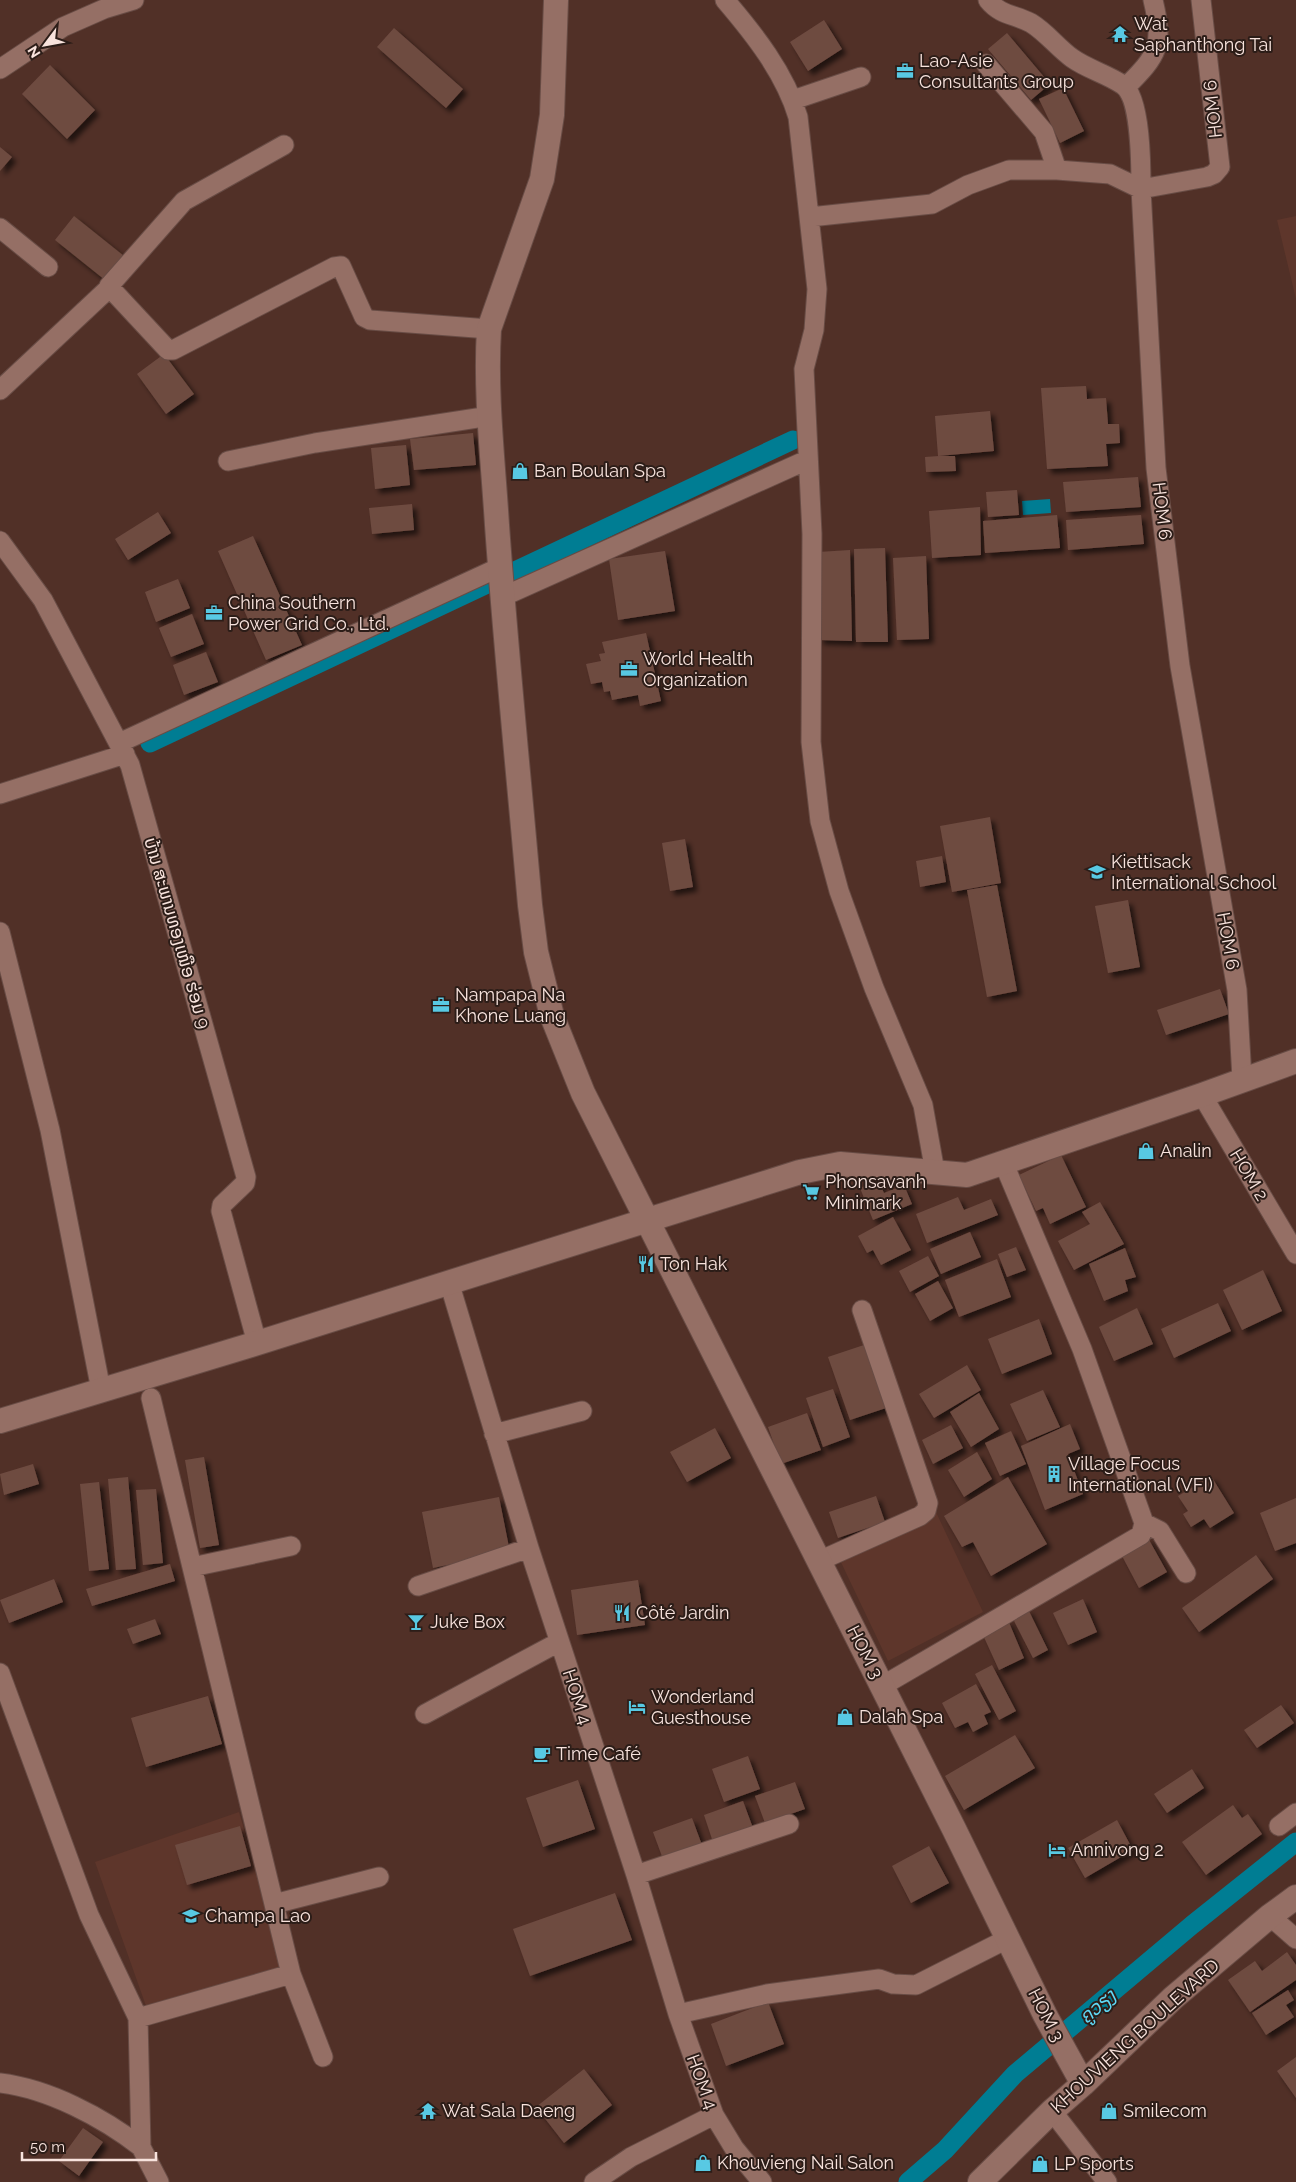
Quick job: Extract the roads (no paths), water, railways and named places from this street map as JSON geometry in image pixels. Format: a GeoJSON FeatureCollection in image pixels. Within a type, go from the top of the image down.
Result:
{"type":"FeatureCollection","features":[{"type":"Feature","properties":{"kind":"street"},"geometry":{"type":"LineString","coordinates":[[0,69],[63,27],[104,9],[134,0]]}},
{"type":"Feature","properties":{"kind":"street"},"geometry":{"type":"LineString","coordinates":[[108,289],[114,292],[168,350],[173,350],[334,267],[341,266],[364,317],[370,320],[489,329],[542,179],[552,115],[556,0]]}},
{"type":"Feature","properties":{"kind":"street"},"geometry":{"type":"LineString","coordinates":[[725,0],[760,45],[793,100],[798,116],[818,289],[814,330],[804,369],[812,534],[811,742],[820,820],[839,891],[874,988],[923,1105],[935,1172]]}},
{"type":"Feature","properties":{"kind":"street"},"geometry":{"type":"LineString","coordinates":[[810,217],[932,204],[968,185],[1008,170],[1057,170],[1110,174],[1141,189],[1140,151],[1133,100],[1126,87],[1106,74],[1074,60],[1031,24],[997,10],[988,0]]}},
{"type":"Feature","properties":{"kind":"street"},"geometry":{"type":"LineString","coordinates":[[1126,87],[1148,65],[1157,49],[1159,36],[1154,0]]}},
{"type":"Feature","properties":{"kind":"street","name":"HOM 6"},"geometry":{"type":"LineString","coordinates":[[1201,0],[1220,167],[1214,174],[1208,177],[1141,189],[1156,468],[1180,666],[1237,990],[1242,1079]]}},
{"type":"Feature","properties":{"kind":"street"},"geometry":{"type":"LineString","coordinates":[[986,64],[1044,132],[1057,170]]}},
{"type":"Feature","properties":{"kind":"street"},"geometry":{"type":"LineString","coordinates":[[793,100],[861,77]]}},
{"type":"Feature","properties":{"kind":"street"},"geometry":{"type":"LineString","coordinates":[[0,390],[108,289],[184,201],[284,146]]}},
{"type":"Feature","properties":{"kind":"street"},"geometry":{"type":"LineString","coordinates":[[0,228],[48,267]]}},
{"type":"Feature","properties":{"kind":"street","name":"HOM 3"},"geometry":{"type":"LineString","coordinates":[[489,329],[490,416],[502,597],[536,952],[552,1016],[582,1092],[882,1686],[1007,1939],[1078,2075]]}},
{"type":"Feature","properties":{"kind":"street"},"geometry":{"type":"LineString","coordinates":[[228,461],[315,443],[490,416]]}},
{"type":"Feature","properties":{"kind":"street"},"geometry":{"type":"LineString","coordinates":[[502,597],[807,460]]}},
{"type":"Feature","properties":{"kind":"street","name":"ບ້ານ ສະພານທອງເໜືອ ຮ່ອມ 9"},"geometry":{"type":"LineString","coordinates":[[0,541],[43,600],[122,748],[246,1177],[245,1182],[222,1205],[221,1211],[257,1343]]}},
{"type":"Feature","properties":{"kind":"street"},"geometry":{"type":"LineString","coordinates":[[0,794],[122,748],[500,567]]}},
{"type":"Feature","properties":{"kind":"street"},"geometry":{"type":"LineString","coordinates":[[0,932],[50,1130],[101,1390]]}},
{"type":"Feature","properties":{"kind":"street"},"geometry":{"type":"LineString","coordinates":[[0,1421],[257,1343],[800,1172],[840,1164],[967,1175],[1202,1096],[1242,1079],[1296,1061]]}},
{"type":"Feature","properties":{"kind":"street","name":"HOM 2"},"geometry":{"type":"LineString","coordinates":[[1202,1096],[1296,1254]]}},
{"type":"Feature","properties":{"kind":"street"},"geometry":{"type":"LineString","coordinates":[[882,1686],[1141,1535],[1144,1522],[1082,1349],[1004,1164]]}},
{"type":"Feature","properties":{"kind":"street","name":"HOM 4"},"geometry":{"type":"LineString","coordinates":[[449,1282],[529,1548],[636,1875],[678,2014],[714,2116],[734,2148],[762,2182]]}},
{"type":"Feature","properties":{"kind":"street"},"geometry":{"type":"LineString","coordinates":[[819,1561],[920,1516],[926,1511],[928,1503],[862,1310]]}},
{"type":"Feature","properties":{"kind":"street"},"geometry":{"type":"LineString","coordinates":[[151,1398],[291,1974],[323,2057]]}},
{"type":"Feature","properties":{"kind":"street"},"geometry":{"type":"LineString","coordinates":[[494,1434],[582,1411]]}},
{"type":"Feature","properties":{"kind":"street"},"geometry":{"type":"LineString","coordinates":[[1144,1522],[1160,1530],[1186,1573]]}},
{"type":"Feature","properties":{"kind":"street"},"geometry":{"type":"LineString","coordinates":[[192,1567],[291,1546]]}},
{"type":"Feature","properties":{"kind":"street"},"geometry":{"type":"LineString","coordinates":[[418,1586],[529,1548]]}},
{"type":"Feature","properties":{"kind":"street"},"geometry":{"type":"LineString","coordinates":[[425,1714],[559,1642]]}},
{"type":"Feature","properties":{"kind":"street"},"geometry":{"type":"LineString","coordinates":[[0,1673],[89,1915],[138,2018],[141,2147],[158,2182]]}},
{"type":"Feature","properties":{"kind":"street"},"geometry":{"type":"LineString","coordinates":[[1279,1826],[1296,1814]]}},
{"type":"Feature","properties":{"kind":"street"},"geometry":{"type":"LineString","coordinates":[[636,1875],[789,1824]]}},
{"type":"Feature","properties":{"kind":"street"},"geometry":{"type":"LineString","coordinates":[[274,1904],[379,1877]]}},
{"type":"Feature","properties":{"kind":"street","name":"KHOUVIENG BOULEVARD"},"geometry":{"type":"LineString","coordinates":[[980,2182],[1052,2111],[1078,2075],[1270,1916],[1296,1897]]}},
{"type":"Feature","properties":{"kind":"street"},"geometry":{"type":"LineString","coordinates":[[1270,1916],[1296,1939]]}},
{"type":"Feature","properties":{"kind":"street"},"geometry":{"type":"LineString","coordinates":[[678,2014],[767,1994],[879,1979],[893,1984],[916,1985],[1007,1939]]}},
{"type":"Feature","properties":{"kind":"street"},"geometry":{"type":"LineString","coordinates":[[138,2018],[291,1974]]}},
{"type":"Feature","properties":{"kind":"street"},"geometry":{"type":"LineString","coordinates":[[0,2083],[21,2086],[41,2092],[103,2122],[141,2147]]}},
{"type":"Feature","properties":{"kind":"street"},"geometry":{"type":"LineString","coordinates":[[1052,2111],[1107,2182]]}},
{"type":"Feature","properties":{"kind":"street"},"geometry":{"type":"LineString","coordinates":[[594,2182],[631,2157],[714,2116]]}},
{"type":"Feature","properties":{"kind":"water"},"geometry":{"type":"Polygon","coordinates":[[[1050,499],[1051,513],[1023,515],[1022,501],[1050,499]]]}},
{"type":"Feature","properties":{"kind":"waterway"},"geometry":{"type":"LineString","coordinates":[[150,743],[793,440]]}},
{"type":"Feature","properties":{"kind":"waterway","name":"ຄູວຽງ"},"geometry":{"type":"LineString","coordinates":[[908,2182],[945,2150],[1015,2074],[1192,1925],[1296,1842]]}},
{"type":"Feature","properties":{"kind":"place","name":"Wat Saphanthong Tai"},"geometry":{"type":"Point","coordinates":[1120,34]}},
{"type":"Feature","properties":{"kind":"place","name":"Lao-Asie Consultants Group"},"geometry":{"type":"Point","coordinates":[905,71]}},
{"type":"Feature","properties":{"kind":"place","name":"Ban Boulan Spa"},"geometry":{"type":"Point","coordinates":[520,471]}},
{"type":"Feature","properties":{"kind":"place","name":"China Southern Power Grid Co., Ltd."},"geometry":{"type":"Point","coordinates":[214,613]}},
{"type":"Feature","properties":{"kind":"place","name":"World Health Organization"},"geometry":{"type":"Point","coordinates":[629,669]}},
{"type":"Feature","properties":{"kind":"place","name":"Kiettisack International School"},"geometry":{"type":"Point","coordinates":[1097,872]}},
{"type":"Feature","properties":{"kind":"place","name":"Nampapa Na Khone Luang"},"geometry":{"type":"Point","coordinates":[441,1005]}},
{"type":"Feature","properties":{"kind":"place","name":"Analin"},"geometry":{"type":"Point","coordinates":[1146,1151]}},
{"type":"Feature","properties":{"kind":"place","name":"Phonsavanh Minimark"},"geometry":{"type":"Point","coordinates":[811,1192]}},
{"type":"Feature","properties":{"kind":"place","name":"Ton Hak"},"geometry":{"type":"Point","coordinates":[646,1264]}},
{"type":"Feature","properties":{"kind":"place","name":"Village Focus International (VFI)"},"geometry":{"type":"Point","coordinates":[1054,1474]}},
{"type":"Feature","properties":{"kind":"place","name":"Côté Jardin"},"geometry":{"type":"Point","coordinates":[622,1613]}},
{"type":"Feature","properties":{"kind":"place","name":"Juke Box"},"geometry":{"type":"Point","coordinates":[416,1622]}},
{"type":"Feature","properties":{"kind":"place","name":"Wonderland Guesthouse"},"geometry":{"type":"Point","coordinates":[637,1707]}},
{"type":"Feature","properties":{"kind":"place","name":"Dalah Spa"},"geometry":{"type":"Point","coordinates":[845,1717]}},
{"type":"Feature","properties":{"kind":"place","name":"Time Café"},"geometry":{"type":"Point","coordinates":[542,1754]}},
{"type":"Feature","properties":{"kind":"place","name":"Annivong 2"},"geometry":{"type":"Point","coordinates":[1057,1850]}},
{"type":"Feature","properties":{"kind":"place","name":"Champa Lao"},"geometry":{"type":"Point","coordinates":[191,1916]}},
{"type":"Feature","properties":{"kind":"place","name":"Wat Sala Daeng"},"geometry":{"type":"Point","coordinates":[428,2111]}},
{"type":"Feature","properties":{"kind":"place","name":"Smilecom"},"geometry":{"type":"Point","coordinates":[1109,2111]}},
{"type":"Feature","properties":{"kind":"place","name":"Khouvieng Nail Salon"},"geometry":{"type":"Point","coordinates":[703,2163]}},
{"type":"Feature","properties":{"kind":"place","name":"LP Sports"},"geometry":{"type":"Point","coordinates":[1040,2164]}}]}
